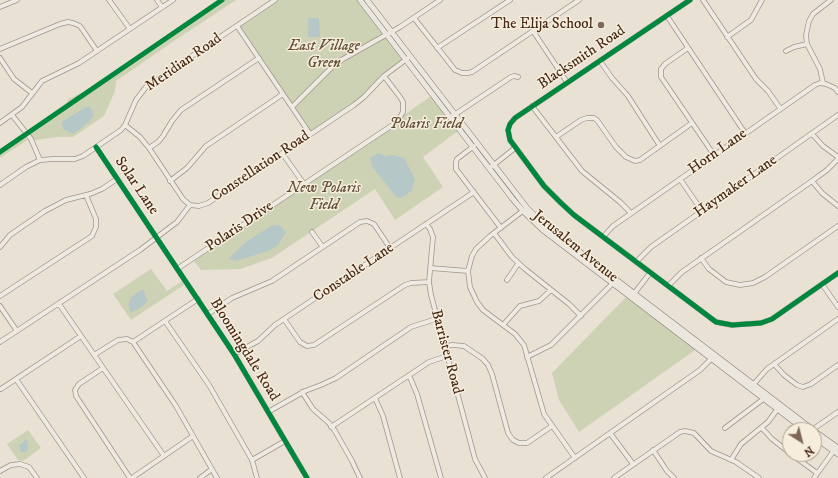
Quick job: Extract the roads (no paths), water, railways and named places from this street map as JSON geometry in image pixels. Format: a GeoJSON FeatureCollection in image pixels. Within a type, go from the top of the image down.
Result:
{"type":"FeatureCollection","features":[{"type":"Feature","properties":{"kind":"main road","name":"Jerusalem Avenue"},"geometry":{"type":"LineString","coordinates":[[366,1],[525,210],[577,254],[712,357],[801,422]]}},
{"type":"Feature","properties":{"kind":"main road","name":"Jerusalem Avenue"},"geometry":{"type":"LineString","coordinates":[[779,407],[796,422]]}},
{"type":"Feature","properties":{"kind":"main road","name":"Jerusalem Avenue"},"geometry":{"type":"LineString","coordinates":[[822,438],[837,450]]}},
{"type":"Feature","properties":{"kind":"main road"},"geometry":{"type":"LineString","coordinates":[[822,441],[837,450]]}},
{"type":"Feature","properties":{"kind":"street"},"geometry":{"type":"LineString","coordinates":[[0,7],[17,0]]}},
{"type":"Feature","properties":{"kind":"street"},"geometry":{"type":"LineString","coordinates":[[109,0],[130,29]]}},
{"type":"Feature","properties":{"kind":"street"},"geometry":{"type":"LineString","coordinates":[[157,0],[162,7]]}},
{"type":"Feature","properties":{"kind":"street"},"geometry":{"type":"LineString","coordinates":[[0,123],[22,108],[37,86],[46,78],[71,68],[173,0]]}},
{"type":"Feature","properties":{"kind":"street","name":"Meridian Road"},"geometry":{"type":"LineString","coordinates":[[0,185],[26,167],[40,160],[75,159],[83,156],[121,130],[125,125],[136,100],[146,87],[275,0]]}},
{"type":"Feature","properties":{"kind":"street"},"geometry":{"type":"LineString","coordinates":[[292,107],[333,66],[414,18],[440,0]]}},
{"type":"Feature","properties":{"kind":"street"},"geometry":{"type":"LineString","coordinates":[[437,48],[510,0]]}},
{"type":"Feature","properties":{"kind":"street"},"geometry":{"type":"LineString","coordinates":[[414,18],[455,70],[462,73],[468,73],[472,72],[533,31],[572,2],[579,0]]}},
{"type":"Feature","properties":{"kind":"street","name":"Blacksmith Road"},"geometry":{"type":"LineString","coordinates":[[650,273],[574,215],[552,195],[515,148],[509,137],[508,130],[510,124],[515,118],[690,0]]}},
{"type":"Feature","properties":{"kind":"street"},"geometry":{"type":"LineString","coordinates":[[703,0],[756,79],[768,91],[780,108]]}},
{"type":"Feature","properties":{"kind":"street"},"geometry":{"type":"LineString","coordinates":[[727,37],[751,20],[762,0]]}},
{"type":"Feature","properties":{"kind":"street"},"geometry":{"type":"LineString","coordinates":[[831,0],[818,9],[809,21],[807,28],[807,44],[820,69],[823,83],[835,88],[838,92]]}},
{"type":"Feature","properties":{"kind":"street"},"geometry":{"type":"LineString","coordinates":[[667,16],[745,133]]}},
{"type":"Feature","properties":{"kind":"street"},"geometry":{"type":"LineString","coordinates":[[0,49],[68,22],[80,26],[97,50]]}},
{"type":"Feature","properties":{"kind":"street"},"geometry":{"type":"LineString","coordinates":[[237,26],[310,134]]}},
{"type":"Feature","properties":{"kind":"street"},"geometry":{"type":"LineString","coordinates":[[533,31],[567,82]]}},
{"type":"Feature","properties":{"kind":"street"},"geometry":{"type":"LineString","coordinates":[[786,51],[794,47],[807,44]]}},
{"type":"Feature","properties":{"kind":"street"},"geometry":{"type":"LineString","coordinates":[[688,48],[665,64],[661,69],[661,74],[663,80],[714,155]]}},
{"type":"Feature","properties":{"kind":"street"},"geometry":{"type":"LineString","coordinates":[[0,58],[14,79],[32,93]]}},
{"type":"Feature","properties":{"kind":"street"},"geometry":{"type":"LineString","coordinates":[[149,148],[164,136],[172,121],[181,110],[259,58]]}},
{"type":"Feature","properties":{"kind":"street","name":"Constellation Road"},"geometry":{"type":"LineString","coordinates":[[125,125],[140,137],[149,148],[183,199],[190,205],[199,206],[208,203],[354,105],[384,76],[408,58]]}},
{"type":"Feature","properties":{"kind":"street"},"geometry":{"type":"LineString","coordinates":[[600,61],[612,78],[624,90],[660,146]]}},
{"type":"Feature","properties":{"kind":"street","name":"Polaris Drive"},"geometry":{"type":"LineString","coordinates":[[177,269],[400,119],[403,112],[403,102],[384,76]]}},
{"type":"Feature","properties":{"kind":"street"},"geometry":{"type":"LineString","coordinates":[[453,116],[511,77],[518,77]]}},
{"type":"Feature","properties":{"kind":"street","name":"Horn Lane"},"geometry":{"type":"LineString","coordinates":[[603,237],[613,226],[780,108],[815,85],[823,83]]}},
{"type":"Feature","properties":{"kind":"street"},"geometry":{"type":"LineString","coordinates":[[170,181],[188,168],[206,146],[283,94]]}},
{"type":"Feature","properties":{"kind":"street"},"geometry":{"type":"LineString","coordinates":[[532,106],[582,171],[631,213]]}},
{"type":"Feature","properties":{"kind":"street"},"geometry":{"type":"LineString","coordinates":[[12,115],[31,139],[40,160]]}},
{"type":"Feature","properties":{"kind":"street","name":"Haymaker Lane"},"geometry":{"type":"LineString","coordinates":[[636,262],[649,248],[838,115]]}},
{"type":"Feature","properties":{"kind":"street"},"geometry":{"type":"LineString","coordinates":[[556,137],[581,120],[590,117],[597,120],[616,147],[630,160],[635,161],[640,160],[692,123]]}},
{"type":"Feature","properties":{"kind":"street"},"geometry":{"type":"LineString","coordinates":[[668,286],[676,277],[701,258],[827,170],[838,158],[823,146],[812,134]]}},
{"type":"Feature","properties":{"kind":"street"},"geometry":{"type":"LineString","coordinates":[[475,145],[457,159],[456,169],[501,228]]}},
{"type":"Feature","properties":{"kind":"street","name":"Solar Lane"},"geometry":{"type":"LineString","coordinates":[[96,147],[157,238]]}},
{"type":"Feature","properties":{"kind":"street"},"geometry":{"type":"LineString","coordinates":[[491,166],[515,148]]}},
{"type":"Feature","properties":{"kind":"street"},"geometry":{"type":"LineString","coordinates":[[282,152],[304,184]]}},
{"type":"Feature","properties":{"kind":"street"},"geometry":{"type":"LineString","coordinates":[[0,247],[10,235],[45,210],[66,200],[102,189],[117,179]]}},
{"type":"Feature","properties":{"kind":"street"},"geometry":{"type":"LineString","coordinates":[[680,179],[702,211]]}},
{"type":"Feature","properties":{"kind":"street"},"geometry":{"type":"LineString","coordinates":[[812,181],[822,193],[838,206]]}},
{"type":"Feature","properties":{"kind":"street","name":"Constable Lane"},"geometry":{"type":"LineString","coordinates":[[234,354],[258,341],[284,319],[474,192]]}},
{"type":"Feature","properties":{"kind":"street"},"geometry":{"type":"LineString","coordinates":[[0,296],[92,236],[96,228],[96,219],[86,195]]}},
{"type":"Feature","properties":{"kind":"street"},"geometry":{"type":"LineString","coordinates":[[0,342],[157,238],[177,222],[190,205]]}},
{"type":"Feature","properties":{"kind":"street"},"geometry":{"type":"LineString","coordinates":[[525,210],[494,233],[476,249],[472,256],[468,271],[470,287],[477,302],[483,310],[519,338],[524,345],[541,406],[552,426],[575,458]]}},
{"type":"Feature","properties":{"kind":"street"},"geometry":{"type":"LineString","coordinates":[[208,314],[232,298],[272,280],[360,222],[367,221],[374,224],[390,248]]}},
{"type":"Feature","properties":{"kind":"street","name":"Barrister Road"},"geometry":{"type":"LineString","coordinates":[[426,224],[433,237],[429,282],[436,319],[475,459],[485,478]]}},
{"type":"Feature","properties":{"kind":"street"},"geometry":{"type":"LineString","coordinates":[[701,258],[709,269],[726,282],[740,285],[753,284],[838,226]]}},
{"type":"Feature","properties":{"kind":"street"},"geometry":{"type":"LineString","coordinates":[[312,232],[322,246]]}},
{"type":"Feature","properties":{"kind":"street"},"geometry":{"type":"LineString","coordinates":[[494,233],[518,264],[569,304],[581,316]]}},
{"type":"Feature","properties":{"kind":"street","name":"Bloomingdale Road"},"geometry":{"type":"LineString","coordinates":[[157,238],[234,354],[307,478]]}},
{"type":"Feature","properties":{"kind":"street"},"geometry":{"type":"LineString","coordinates":[[507,280],[518,264]]}},
{"type":"Feature","properties":{"kind":"street"},"geometry":{"type":"LineString","coordinates":[[430,268],[468,271]]}},
{"type":"Feature","properties":{"kind":"street"},"geometry":{"type":"LineString","coordinates":[[632,296],[650,273],[711,320],[721,324],[732,325],[761,323],[772,319],[838,273]]}},
{"type":"Feature","properties":{"kind":"street"},"geometry":{"type":"LineString","coordinates":[[284,319],[300,342],[307,346],[314,346],[405,285],[411,283],[429,282]]}},
{"type":"Feature","properties":{"kind":"street"},"geometry":{"type":"LineString","coordinates":[[527,357],[550,346],[614,282]]}},
{"type":"Feature","properties":{"kind":"street"},"geometry":{"type":"LineString","coordinates":[[822,284],[838,307]]}},
{"type":"Feature","properties":{"kind":"street"},"geometry":{"type":"LineString","coordinates":[[503,325],[520,306],[540,301],[551,290]]}},
{"type":"Feature","properties":{"kind":"street"},"geometry":{"type":"LineString","coordinates":[[133,342],[198,299]]}},
{"type":"Feature","properties":{"kind":"street"},"geometry":{"type":"LineString","coordinates":[[59,304],[164,456]]}},
{"type":"Feature","properties":{"kind":"street"},"geometry":{"type":"LineString","coordinates":[[0,306],[17,331]]}},
{"type":"Feature","properties":{"kind":"street"},"geometry":{"type":"LineString","coordinates":[[268,412],[302,392],[336,378],[411,327],[436,319]]}},
{"type":"Feature","properties":{"kind":"street"},"geometry":{"type":"LineString","coordinates":[[751,386],[774,364],[838,319]]}},
{"type":"Feature","properties":{"kind":"street"},"geometry":{"type":"LineString","coordinates":[[165,321],[209,385],[252,460],[257,478]]}},
{"type":"Feature","properties":{"kind":"street"},"geometry":{"type":"LineString","coordinates":[[1,389],[81,336]]}},
{"type":"Feature","properties":{"kind":"street"},"geometry":{"type":"LineString","coordinates":[[94,355],[118,340],[127,339],[133,342],[176,406],[217,478]]}},
{"type":"Feature","properties":{"kind":"street"},"geometry":{"type":"LineString","coordinates":[[444,346],[452,344],[464,346],[484,359],[492,374],[508,433],[513,440],[519,443],[527,443],[552,426]]}},
{"type":"Feature","properties":{"kind":"street"},"geometry":{"type":"LineString","coordinates":[[331,427],[429,362],[447,356]]}},
{"type":"Feature","properties":{"kind":"street"},"geometry":{"type":"LineString","coordinates":[[546,478],[700,370],[712,357]]}},
{"type":"Feature","properties":{"kind":"street"},"geometry":{"type":"LineString","coordinates":[[774,364],[788,378],[797,385],[803,387],[812,384],[838,365]]}},
{"type":"Feature","properties":{"kind":"street"},"geometry":{"type":"LineString","coordinates":[[103,368],[79,384],[75,390],[76,396],[131,478],[193,436]]}},
{"type":"Feature","properties":{"kind":"street"},"geometry":{"type":"LineString","coordinates":[[408,376],[418,394],[441,478]]}},
{"type":"Feature","properties":{"kind":"street"},"geometry":{"type":"LineString","coordinates":[[16,379],[84,478]]}},
{"type":"Feature","properties":{"kind":"street"},"geometry":{"type":"LineString","coordinates":[[302,392],[313,409],[331,427],[352,461],[360,478]]}},
{"type":"Feature","properties":{"kind":"street"},"geometry":{"type":"LineString","coordinates":[[725,428],[766,397]]}},
{"type":"Feature","properties":{"kind":"street"},"geometry":{"type":"LineString","coordinates":[[375,398],[383,416],[400,478]]}},
{"type":"Feature","properties":{"kind":"street"},"geometry":{"type":"LineString","coordinates":[[731,460],[742,444],[768,422],[779,407]]}},
{"type":"Feature","properties":{"kind":"street"},"geometry":{"type":"LineString","coordinates":[[822,424],[838,412]]}},
{"type":"Feature","properties":{"kind":"street"},"geometry":{"type":"LineString","coordinates":[[762,428],[782,447]]}},
{"type":"Feature","properties":{"kind":"street"},"geometry":{"type":"LineString","coordinates":[[617,477],[633,464],[680,432],[689,431],[697,436],[704,446],[711,452],[731,460],[759,478]]}},
{"type":"Feature","properties":{"kind":"street"},"geometry":{"type":"LineString","coordinates":[[610,433],[633,464]]}},
{"type":"Feature","properties":{"kind":"street"},"geometry":{"type":"LineString","coordinates":[[252,460],[285,441]]}},
{"type":"Feature","properties":{"kind":"street"},"geometry":{"type":"LineString","coordinates":[[653,450],[667,471],[674,478]]}},
{"type":"Feature","properties":{"kind":"street"},"geometry":{"type":"LineString","coordinates":[[814,478],[837,450]]}},
{"type":"Feature","properties":{"kind":"street"},"geometry":{"type":"LineString","coordinates":[[802,462],[817,473]]}},
{"type":"Feature","properties":{"kind":"street"},"geometry":{"type":"LineString","coordinates":[[0,472],[11,465],[18,464],[29,468],[37,478]]}},
{"type":"Feature","properties":{"kind":"street"},"geometry":{"type":"LineString","coordinates":[[200,478],[212,469]]}},
{"type":"Feature","properties":{"kind":"place","name":"The Elija School"},"geometry":{"type":"Point","coordinates":[601,25]}},
{"type":"Feature","properties":{"kind":"park label","name":"East Village Green"},"geometry":{"type":"Point","coordinates":[324,56]}},
{"type":"Feature","properties":{"kind":"park label","name":"Polaris Field"},"geometry":{"type":"Point","coordinates":[426,125]}},
{"type":"Feature","properties":{"kind":"park label","name":"New Polaris Field"},"geometry":{"type":"Point","coordinates":[324,198]}}]}
